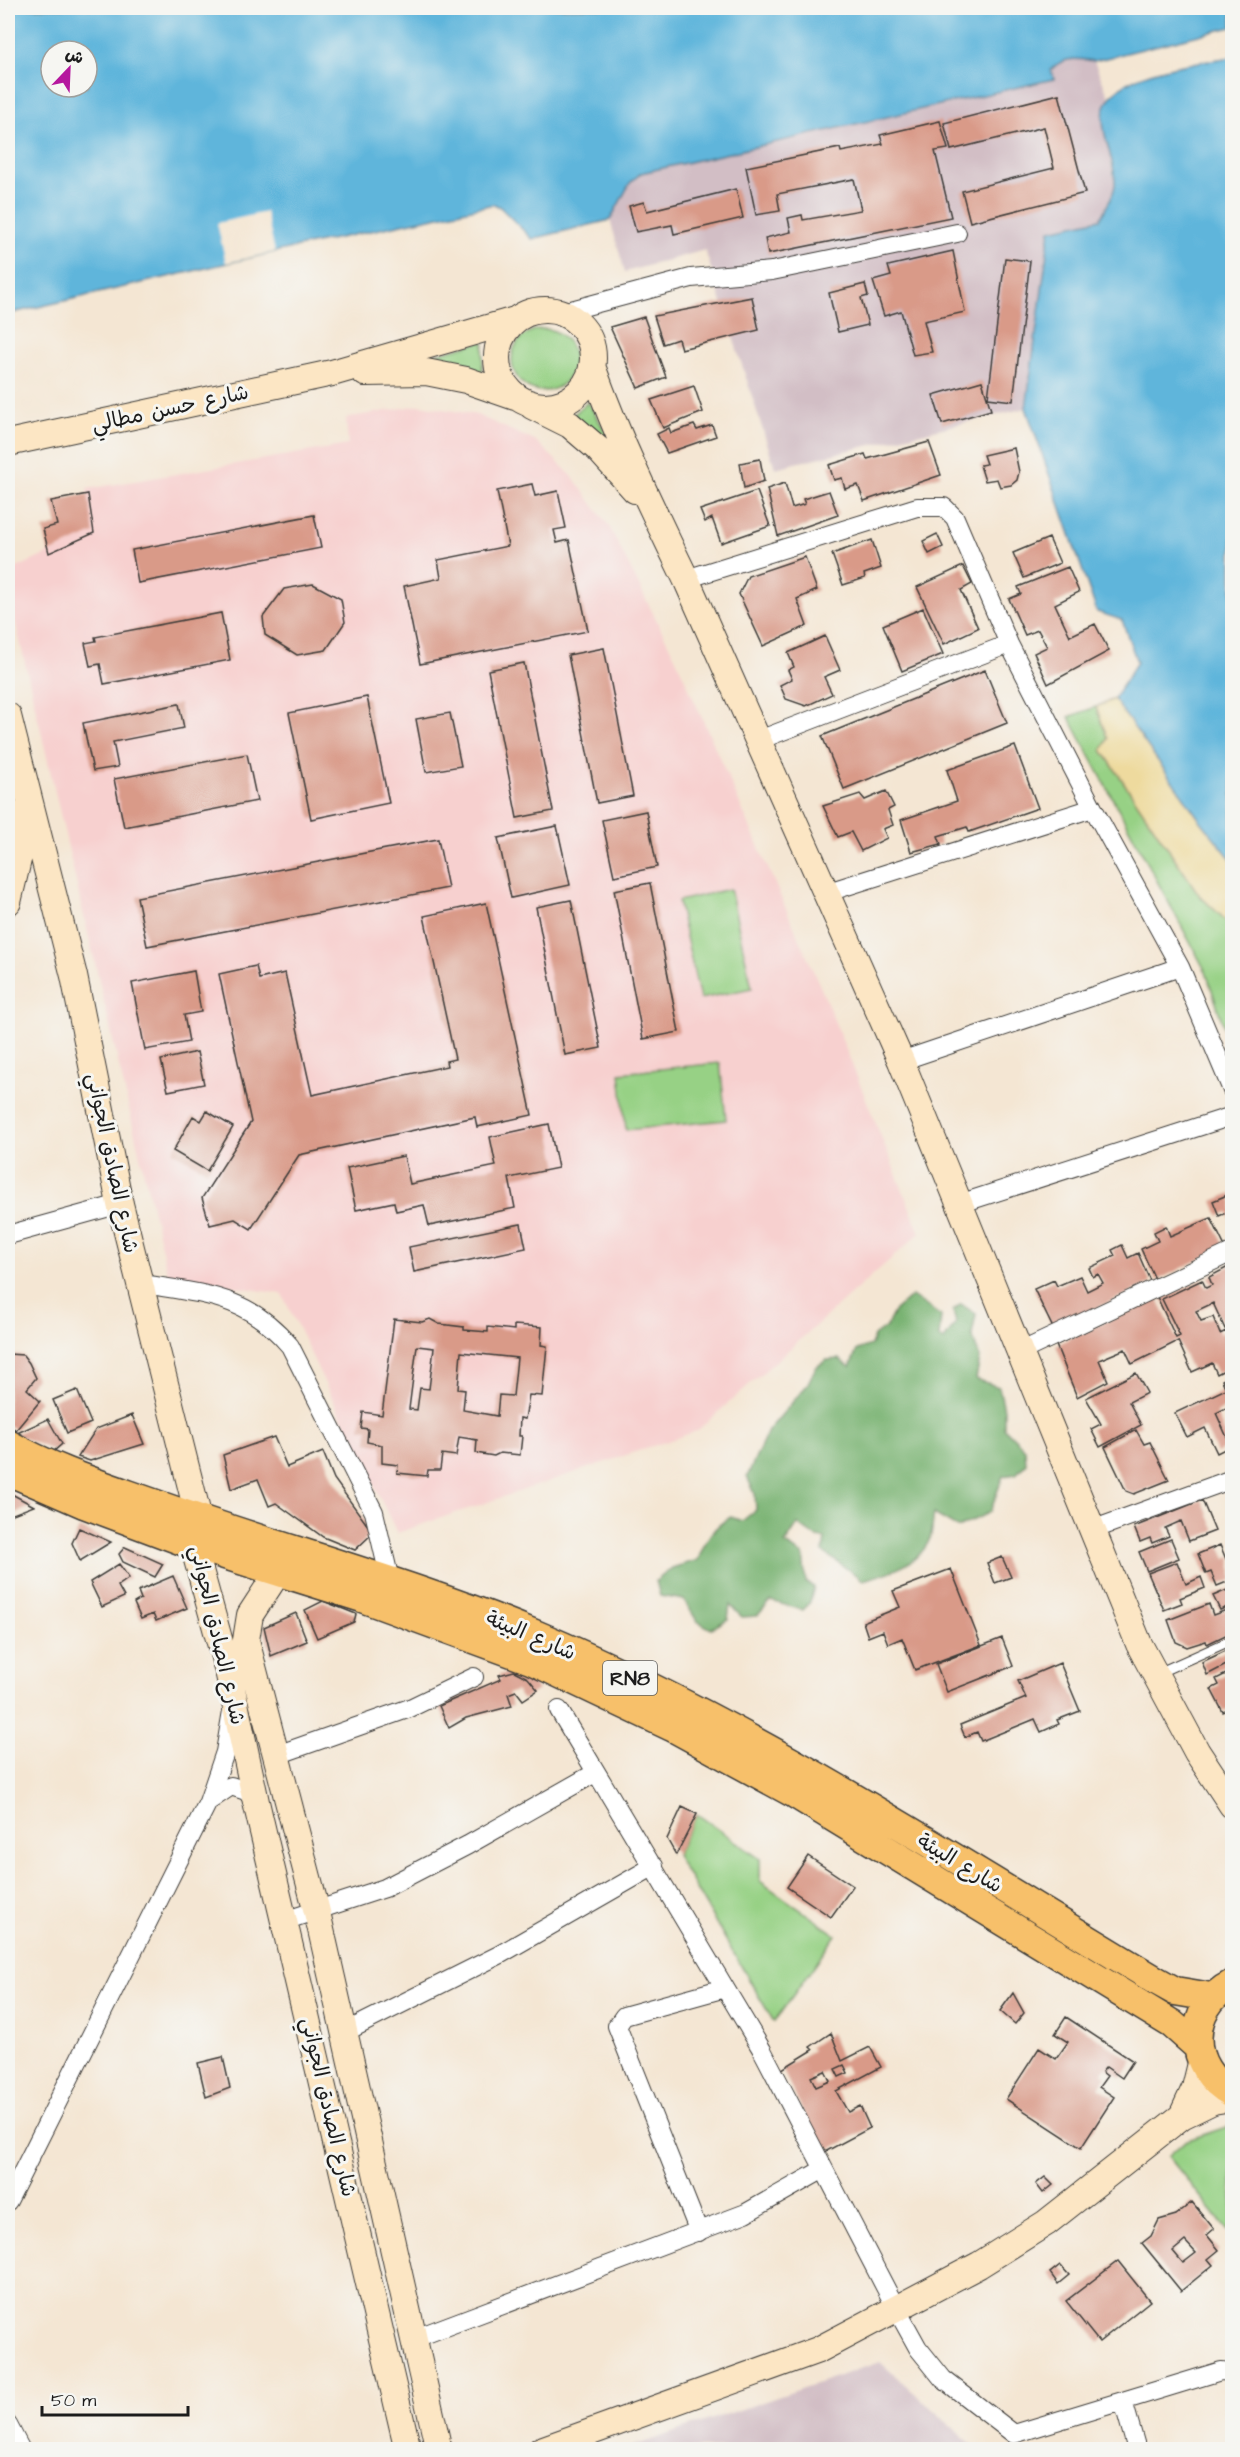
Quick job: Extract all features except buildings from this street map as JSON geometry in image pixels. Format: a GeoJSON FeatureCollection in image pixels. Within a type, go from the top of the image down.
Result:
{"type":"FeatureCollection","features":[{"type":"Feature","properties":{"kind":"main road","name":"شارع البيئة"},"geometry":{"type":"LineString","coordinates":[[8,1444],[27,1455],[91,1481],[278,1572],[362,1598],[531,1660],[672,1727],[795,1794],[1172,2024],[1200,2053]]}},
{"type":"Feature","properties":{"kind":"main road","name":"شارع البيئة"},"geometry":{"type":"LineString","coordinates":[[8,1471],[84,1504],[390,1580],[537,1635],[686,1705],[813,1775],[1157,1982],[1190,1995],[1222,1990]]}},
{"type":"Feature","properties":{"kind":"main road","name":"RN8"},"geometry":{"type":"LineString","coordinates":[[1222,1990],[1201,2017],[1200,2053],[1213,2079],[1233,2093]]}},
{"type":"Feature","properties":{"kind":"street"},"geometry":{"type":"LineString","coordinates":[[560,313],[691,278],[772,271],[957,233]]}},
{"type":"Feature","properties":{"kind":"street"},"geometry":{"type":"LineString","coordinates":[[545,310],[560,313],[575,321],[586,333],[592,349],[592,366],[588,380],[569,400],[541,406],[466,380],[426,372],[332,374],[515,320],[529,312],[545,310]]}},
{"type":"Feature","properties":{"kind":"street"},"geometry":{"type":"LineString","coordinates":[[515,320],[505,330],[498,344],[496,358],[498,373],[505,386],[521,400],[577,431],[598,449],[651,508]]}},
{"type":"Feature","properties":{"kind":"street"},"geometry":{"type":"LineString","coordinates":[[592,366],[607,408],[651,508],[759,740],[901,1061],[1121,1602],[1154,1674],[1197,1752],[1233,1805]]}},
{"type":"Feature","properties":{"kind":"street","name":"شارع حسن مطالي"},"geometry":{"type":"LineString","coordinates":[[8,443],[332,374]]}},
{"type":"Feature","properties":{"kind":"street"},"geometry":{"type":"LineString","coordinates":[[686,579],[917,507],[930,505],[944,507],[955,518],[1009,644],[1093,808],[1180,967],[1233,1090]]}},
{"type":"Feature","properties":{"kind":"street"},"geometry":{"type":"LineString","coordinates":[[759,740],[1009,644]]}},
{"type":"Feature","properties":{"kind":"street","name":"شارع الصادق الجواني"},"geometry":{"type":"LineString","coordinates":[[8,716],[22,780],[74,976],[120,1204],[232,1687],[256,1802],[408,2450]]}},
{"type":"Feature","properties":{"kind":"street"},"geometry":{"type":"LineString","coordinates":[[8,903],[22,843],[22,780]]}},
{"type":"Feature","properties":{"kind":"street"},"geometry":{"type":"LineString","coordinates":[[825,893],[1093,808]]}},
{"type":"Feature","properties":{"kind":"street"},"geometry":{"type":"LineString","coordinates":[[901,1061],[1180,967]]}},
{"type":"Feature","properties":{"kind":"street"},"geometry":{"type":"LineString","coordinates":[[959,1204],[1233,1116]]}},
{"type":"Feature","properties":{"kind":"street"},"geometry":{"type":"LineString","coordinates":[[8,1235],[120,1204]]}},
{"type":"Feature","properties":{"kind":"street"},"geometry":{"type":"LineString","coordinates":[[1020,1352],[1233,1252]]}},
{"type":"Feature","properties":{"kind":"street"},"geometry":{"type":"LineString","coordinates":[[138,1283],[224,1298],[246,1307],[278,1331],[290,1346],[365,1493],[380,1531],[390,1580]]}},
{"type":"Feature","properties":{"kind":"street"},"geometry":{"type":"LineString","coordinates":[[1092,1530],[1233,1479]]}},
{"type":"Feature","properties":{"kind":"street"},"geometry":{"type":"LineString","coordinates":[[278,1572],[254,1607],[247,1623],[246,1640],[278,1755],[317,1912],[439,2450]]}},
{"type":"Feature","properties":{"kind":"street"},"geometry":{"type":"LineString","coordinates":[[8,2201],[207,1802],[225,1752],[232,1687],[255,1670]]}},
{"type":"Feature","properties":{"kind":"street"},"geometry":{"type":"LineString","coordinates":[[278,1755],[410,1708],[474,1677]]}},
{"type":"Feature","properties":{"kind":"street"},"geometry":{"type":"LineString","coordinates":[[559,1710],[762,2050],[822,2170],[897,2310],[918,2348],[943,2379],[1014,2434],[1123,2401],[1231,2377]]}},
{"type":"Feature","properties":{"kind":"street"},"geometry":{"type":"LineString","coordinates":[[284,1921],[385,1888],[468,1845],[595,1773]]}},
{"type":"Feature","properties":{"kind":"street"},"geometry":{"type":"LineString","coordinates":[[207,1802],[231,1786],[246,1791],[256,1802]]}},
{"type":"Feature","properties":{"kind":"street"},"geometry":{"type":"LineString","coordinates":[[345,2032],[499,1955],[654,1866]]}},
{"type":"Feature","properties":{"kind":"street"},"geometry":{"type":"LineString","coordinates":[[699,2232],[617,2025],[624,2016],[725,1988]]}},
{"type":"Feature","properties":{"kind":"street"},"geometry":{"type":"LineString","coordinates":[[1182,2116],[1195,2088],[1200,2053]]}},
{"type":"Feature","properties":{"kind":"street"},"geometry":{"type":"LineString","coordinates":[[541,2450],[818,2350],[897,2310],[980,2265],[1046,2223],[1182,2116],[1213,2102],[1233,2098]]}},
{"type":"Feature","properties":{"kind":"street"},"geometry":{"type":"LineString","coordinates":[[414,2339],[746,2213],[822,2170]]}},
{"type":"Feature","properties":{"kind":"street"},"geometry":{"type":"LineString","coordinates":[[1123,2401],[1137,2450]]}},
{"type":"Feature","properties":{"kind":"street"},"geometry":{"type":"LineString","coordinates":[[8,2425],[21,2450]]}},
{"type":"Feature","properties":{"kind":"lane"},"geometry":{"type":"LineString","coordinates":[[1154,1674],[1233,1640]]}},
{"type":"Feature","properties":{"kind":"shaded area"},"geometry":{"type":"Polygon","coordinates":[[[1074,58],[1094,61],[1110,99],[1103,116],[1115,186],[1100,219],[1050,230],[1026,408],[775,468],[705,250],[625,272],[610,220],[630,183],[641,173],[1054,79],[1051,70],[1058,62],[1074,58]]]}},
{"type":"Feature","properties":{"kind":"shaded area"},"geometry":{"type":"Polygon","coordinates":[[[420,405],[477,415],[537,442],[572,476],[609,526],[676,659],[824,995],[920,1233],[697,1431],[397,1533],[282,1294],[168,1276],[8,590],[8,572],[93,533],[87,489],[348,445],[346,418],[420,405]]]}},
{"type":"Feature","properties":{"kind":"shaded area"},"geometry":{"type":"Polygon","coordinates":[[[880,2362],[977,2449],[625,2449],[880,2362]]]}},
{"type":"Feature","properties":{"kind":"green space"},"geometry":{"type":"Polygon","coordinates":[[[543,329],[555,331],[565,338],[572,348],[574,360],[572,372],[565,382],[555,389],[543,391],[531,389],[521,382],[514,372],[512,360],[514,348],[521,338],[531,331],[543,329]]]}},
{"type":"Feature","properties":{"kind":"green space"},"geometry":{"type":"Polygon","coordinates":[[[484,341],[482,373],[417,359],[484,341]]]}},
{"type":"Feature","properties":{"kind":"green space"},"geometry":{"type":"Polygon","coordinates":[[[588,402],[626,466],[573,415],[588,402]]]}},
{"type":"Feature","properties":{"kind":"green space"},"geometry":{"type":"Polygon","coordinates":[[[1096,707],[1108,739],[1102,750],[1200,896],[1232,926],[1232,1052],[1206,972],[1069,717],[1096,707]]]}},
{"type":"Feature","properties":{"kind":"green space"},"geometry":{"type":"Polygon","coordinates":[[[730,889],[752,988],[700,999],[678,901],[730,889]]]}},
{"type":"Feature","properties":{"kind":"green space"},"geometry":{"type":"Polygon","coordinates":[[[720,1063],[726,1120],[626,1130],[620,1073],[720,1063]]]}},
{"type":"Feature","properties":{"kind":"green space"},"geometry":{"type":"Polygon","coordinates":[[[912,1296],[941,1316],[939,1337],[944,1340],[956,1323],[953,1311],[961,1304],[976,1314],[972,1335],[980,1358],[976,1379],[999,1387],[1004,1409],[1004,1428],[1025,1449],[1026,1464],[1016,1474],[1003,1476],[990,1512],[958,1528],[934,1514],[930,1538],[919,1555],[902,1566],[863,1580],[823,1552],[825,1538],[816,1537],[798,1524],[785,1544],[803,1555],[806,1583],[814,1587],[810,1602],[802,1610],[771,1601],[757,1616],[742,1617],[730,1605],[728,1619],[711,1629],[697,1621],[684,1600],[660,1596],[656,1581],[672,1568],[698,1560],[710,1535],[724,1521],[731,1517],[742,1521],[756,1510],[755,1494],[747,1477],[768,1431],[807,1385],[816,1367],[827,1360],[839,1359],[850,1367],[857,1350],[871,1345],[874,1336],[886,1327],[895,1310],[912,1296]]]}},
{"type":"Feature","properties":{"kind":"green space"},"geometry":{"type":"Polygon","coordinates":[[[697,1814],[760,1859],[760,1881],[836,1935],[774,2022],[676,1855],[697,1814]]]}},
{"type":"Feature","properties":{"kind":"green space"},"geometry":{"type":"Polygon","coordinates":[[[1229,2126],[1232,2127],[1232,2236],[1168,2156],[1185,2141],[1229,2126]]]}},
{"type":"Feature","properties":{"kind":"sand"},"geometry":{"type":"Polygon","coordinates":[[[1114,699],[1200,820],[1232,860],[1232,926],[1200,896],[1102,750],[1108,739],[1096,707],[1114,699]]]}},
{"type":"Feature","properties":{"kind":"water"},"geometry":{"type":"Polygon","coordinates":[[[8,8],[1232,8],[1232,27],[1094,61],[1065,60],[1051,70],[1054,79],[641,173],[630,183],[610,220],[532,239],[500,207],[494,204],[8,314],[8,8]]]}},
{"type":"Feature","properties":{"kind":"water"},"geometry":{"type":"Polygon","coordinates":[[[1232,57],[1232,860],[1200,820],[1114,699],[1137,662],[1122,620],[1097,612],[1026,408],[1050,230],[1100,219],[1114,189],[1115,176],[1103,125],[1108,101],[1119,88],[1156,71],[1232,57]]]}},
{"type":"Feature","properties":{"kind":"pier"},"geometry":{"type":"Polygon","coordinates":[[[266,212],[275,252],[226,263],[217,223],[266,212]]]}}]}
